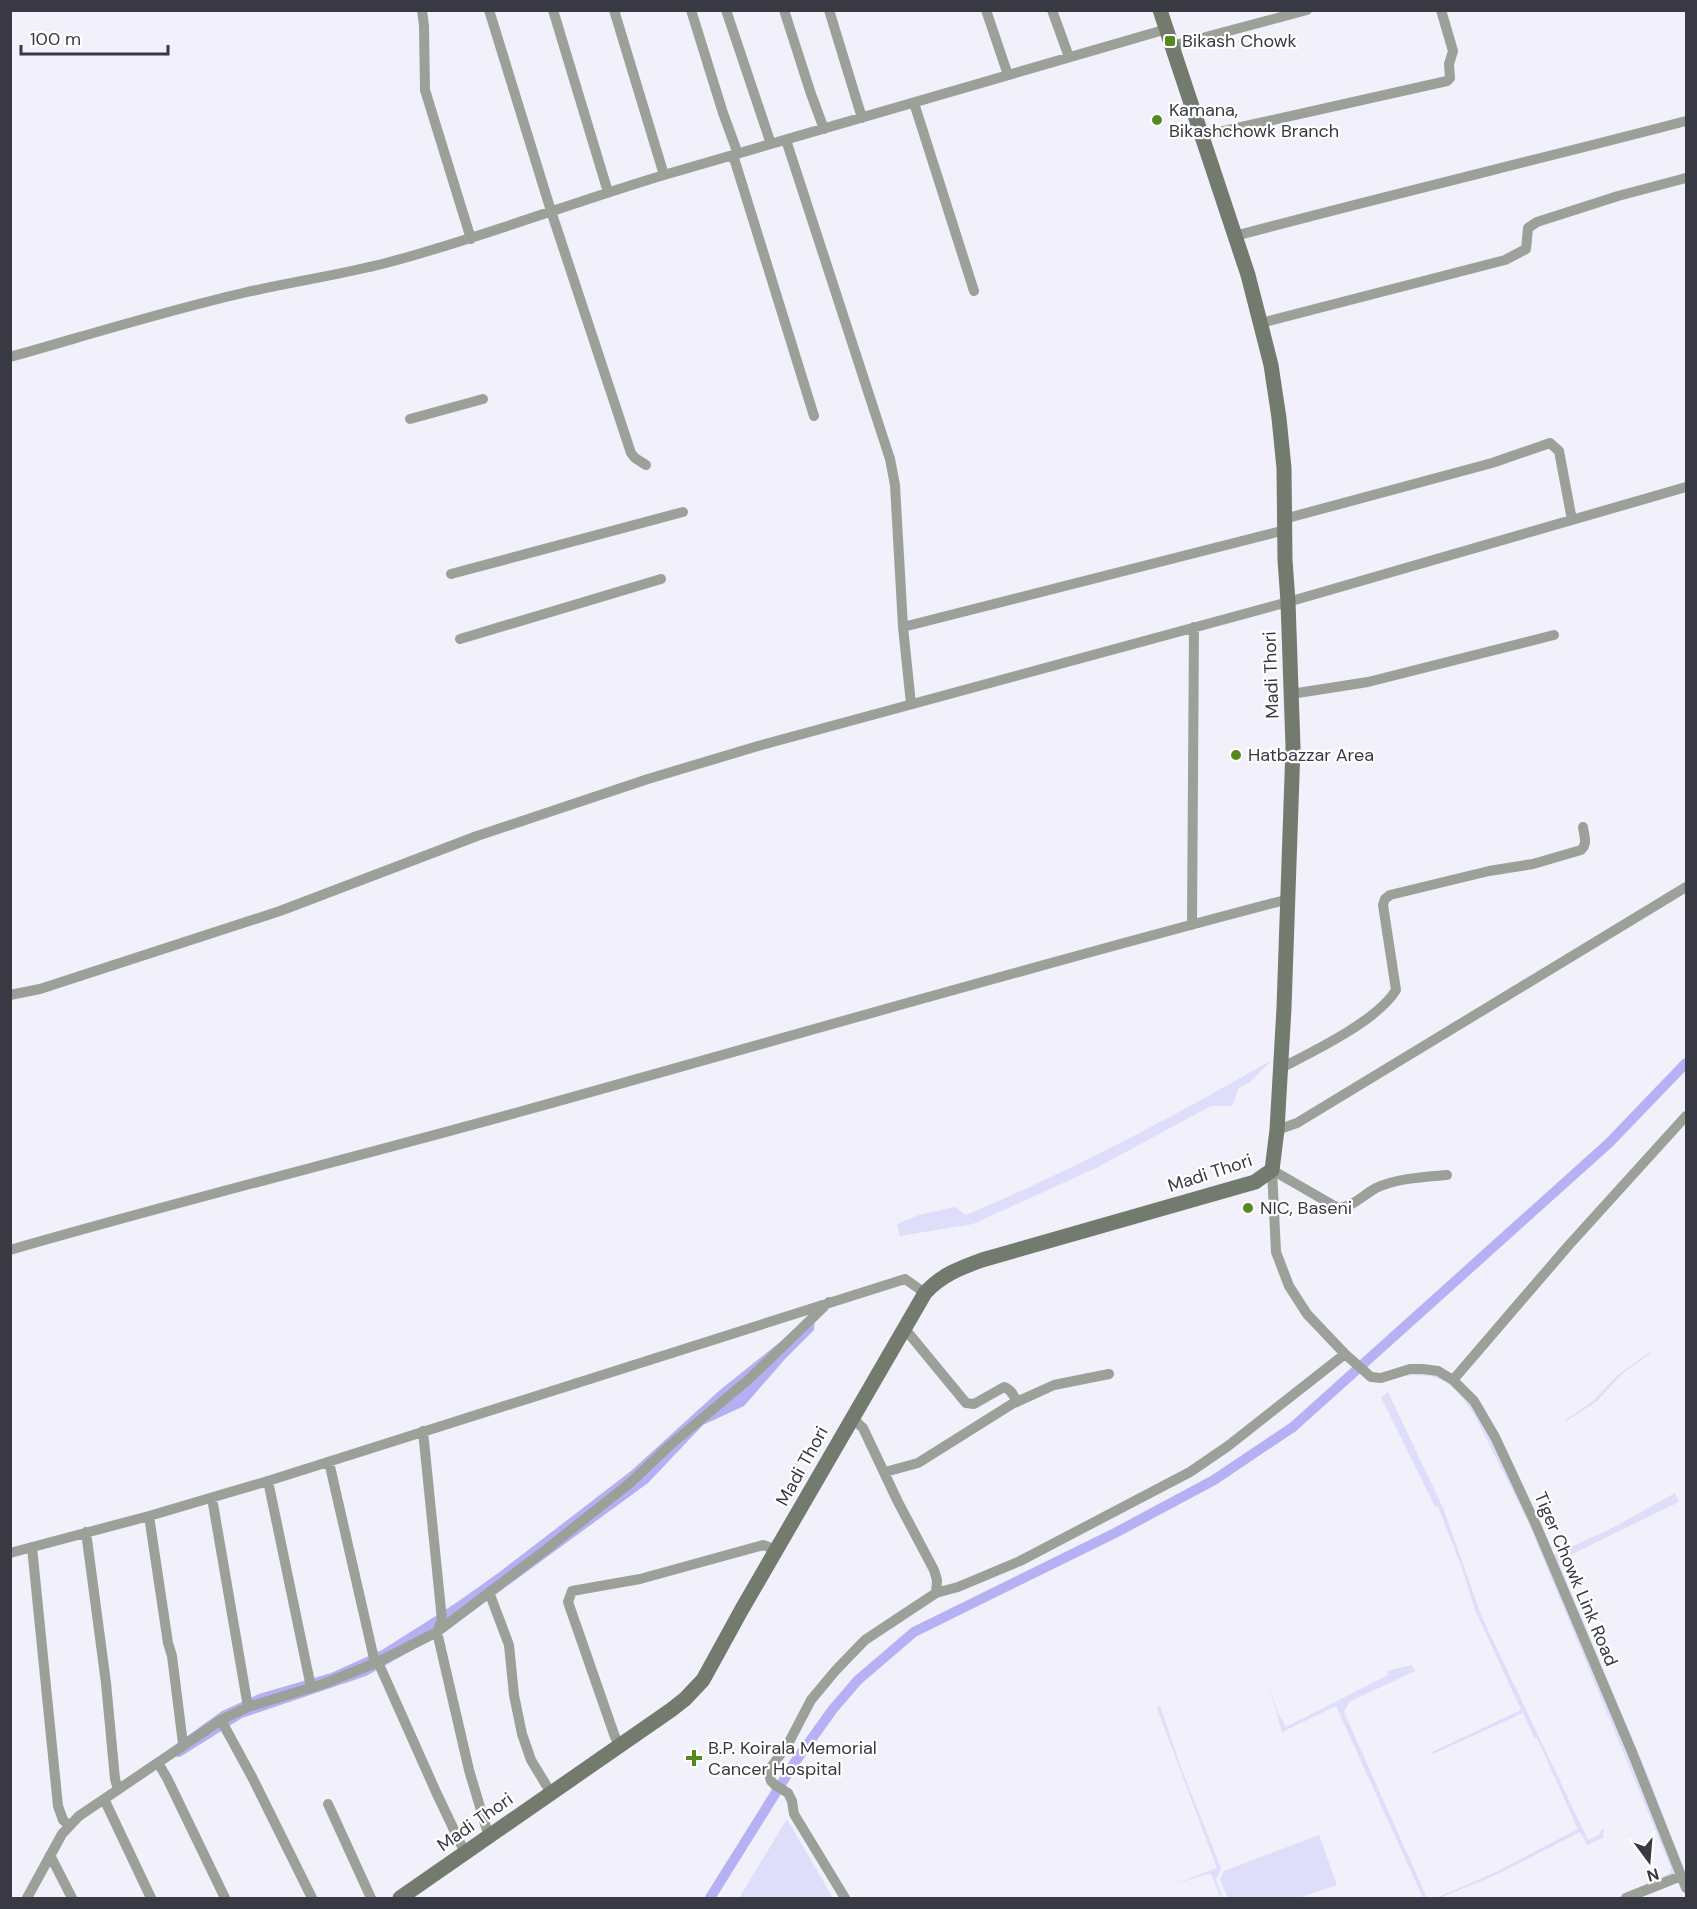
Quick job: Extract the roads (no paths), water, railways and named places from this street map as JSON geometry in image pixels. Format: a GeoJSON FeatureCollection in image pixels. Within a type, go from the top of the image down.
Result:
{"type":"FeatureCollection","features":[{"type":"Feature","properties":{"kind":"main road","name":"Madi Thori"},"geometry":{"type":"LineString","coordinates":[[399,1899],[671,1710],[703,1680],[925,1293],[943,1276],[982,1260],[1255,1182],[1272,1170],[1281,1068],[1293,747],[1285,560],[1284,468],[1271,365],[1261,323],[1248,275],[1160,10]]}},
{"type":"Feature","properties":{"kind":"street"},"geometry":{"type":"LineString","coordinates":[[422,10],[425,90],[471,239]]}},
{"type":"Feature","properties":{"kind":"street"},"geometry":{"type":"LineString","coordinates":[[489,10],[551,211],[632,453],[634,458],[646,465]]}},
{"type":"Feature","properties":{"kind":"street"},"geometry":{"type":"LineString","coordinates":[[554,10],[608,192]]}},
{"type":"Feature","properties":{"kind":"street"},"geometry":{"type":"LineString","coordinates":[[614,10],[664,175]]}},
{"type":"Feature","properties":{"kind":"street"},"geometry":{"type":"LineString","coordinates":[[691,10],[814,416]]}},
{"type":"Feature","properties":{"kind":"street"},"geometry":{"type":"LineString","coordinates":[[726,10],[771,144]]}},
{"type":"Feature","properties":{"kind":"street"},"geometry":{"type":"LineString","coordinates":[[784,10],[824,129]]}},
{"type":"Feature","properties":{"kind":"street"},"geometry":{"type":"LineString","coordinates":[[829,10],[862,118]]}},
{"type":"Feature","properties":{"kind":"street"},"geometry":{"type":"LineString","coordinates":[[986,10],[1008,75]]}},
{"type":"Feature","properties":{"kind":"street"},"geometry":{"type":"LineString","coordinates":[[1052,10],[1069,57]]}},
{"type":"Feature","properties":{"kind":"street"},"geometry":{"type":"LineString","coordinates":[[1172,46],[1307,10]]}},
{"type":"Feature","properties":{"kind":"street"},"geometry":{"type":"LineString","coordinates":[[1201,136],[1447,81],[1450,78],[1449,64],[1453,51],[1441,10]]}},
{"type":"Feature","properties":{"kind":"street"},"geometry":{"type":"LineString","coordinates":[[10,357],[245,292],[358,270],[471,239],[664,175],[1167,29]]}},
{"type":"Feature","properties":{"kind":"street"},"geometry":{"type":"LineString","coordinates":[[914,103],[974,291]]}},
{"type":"Feature","properties":{"kind":"street"},"geometry":{"type":"LineString","coordinates":[[1235,236],[1388,195],[1686,121]]}},
{"type":"Feature","properties":{"kind":"street"},"geometry":{"type":"LineString","coordinates":[[786,140],[890,459],[895,485],[903,627],[911,704]]}},
{"type":"Feature","properties":{"kind":"street"},"geometry":{"type":"LineString","coordinates":[[1261,323],[1505,260],[1526,249],[1528,228],[1537,222],[1618,196],[1686,178]]}},
{"type":"Feature","properties":{"kind":"street"},"geometry":{"type":"LineString","coordinates":[[410,419],[483,399]]}},
{"type":"Feature","properties":{"kind":"street"},"geometry":{"type":"LineString","coordinates":[[903,627],[1285,524],[1492,463],[1550,443],[1559,451],[1572,520]]}},
{"type":"Feature","properties":{"kind":"street"},"geometry":{"type":"LineString","coordinates":[[10,995],[40,988],[280,911],[477,836],[648,779],[758,746],[1288,602],[1686,487]]}},
{"type":"Feature","properties":{"kind":"street"},"geometry":{"type":"LineString","coordinates":[[451,574],[683,512]]}},
{"type":"Feature","properties":{"kind":"street"},"geometry":{"type":"LineString","coordinates":[[460,639],[661,579]]}},
{"type":"Feature","properties":{"kind":"street"},"geometry":{"type":"LineString","coordinates":[[1192,925],[1194,627]]}},
{"type":"Feature","properties":{"kind":"street"},"geometry":{"type":"LineString","coordinates":[[1291,694],[1368,682],[1554,635]]}},
{"type":"Feature","properties":{"kind":"street"},"geometry":{"type":"LineString","coordinates":[[1281,1068],[1331,1042],[1379,1010],[1392,997],[1396,990],[1383,905],[1385,899],[1390,895],[1489,871],[1533,864],[1581,850],[1585,848],[1586,843],[1583,826]]}},
{"type":"Feature","properties":{"kind":"street"},"geometry":{"type":"LineString","coordinates":[[1277,1130],[1297,1123],[1686,887]]}},
{"type":"Feature","properties":{"kind":"street"},"geometry":{"type":"LineString","coordinates":[[10,1250],[347,1157],[429,1137],[1289,899]]}},
{"type":"Feature","properties":{"kind":"street"},"geometry":{"type":"LineString","coordinates":[[1454,1380],[1569,1245],[1686,1116]]}},
{"type":"Feature","properties":{"kind":"street"},"geometry":{"type":"LineString","coordinates":[[1272,1170],[1338,1208],[1352,1204],[1376,1188],[1391,1183],[1447,1175]]}},
{"type":"Feature","properties":{"kind":"street"},"geometry":{"type":"LineString","coordinates":[[845,1899],[794,1814],[788,1793],[771,1781],[769,1773],[788,1744],[811,1700],[836,1670],[865,1640],[936,1593],[958,1587],[1020,1561],[1190,1472],[1349,1357],[1302,1307],[1280,1264],[1275,1241],[1272,1170]]}},
{"type":"Feature","properties":{"kind":"street"},"geometry":{"type":"LineString","coordinates":[[10,1553],[268,1481],[905,1279],[925,1293]]}},
{"type":"Feature","properties":{"kind":"street"},"geometry":{"type":"LineString","coordinates":[[27,1899],[69,1825],[183,1744],[221,1720],[248,1707],[311,1688],[376,1663],[438,1632],[630,1483],[669,1446],[748,1380],[829,1302]]}},
{"type":"Feature","properties":{"kind":"street"},"geometry":{"type":"LineString","coordinates":[[905,1329],[966,1403],[974,1404],[1004,1387],[1011,1392],[1017,1402]]}},
{"type":"Feature","properties":{"kind":"street","name":"Tiger Chowk Link Road"},"geometry":{"type":"LineString","coordinates":[[1349,1357],[1364,1372],[1376,1378],[1410,1369],[1438,1371],[1454,1380],[1474,1401],[1512,1473],[1636,1761],[1686,1888]]}},
{"type":"Feature","properties":{"kind":"street"},"geometry":{"type":"LineString","coordinates":[[885,1472],[918,1462],[1017,1402],[1054,1385],[1109,1374]]}},
{"type":"Feature","properties":{"kind":"street"},"geometry":{"type":"LineString","coordinates":[[852,1418],[863,1428],[934,1570],[937,1581],[936,1593]]}},
{"type":"Feature","properties":{"kind":"street"},"geometry":{"type":"LineString","coordinates":[[423,1431],[442,1620],[438,1632],[469,1770],[489,1837]]}},
{"type":"Feature","properties":{"kind":"street"},"geometry":{"type":"LineString","coordinates":[[328,1462],[376,1663],[465,1853]]}},
{"type":"Feature","properties":{"kind":"street"},"geometry":{"type":"LineString","coordinates":[[268,1481],[311,1688]]}},
{"type":"Feature","properties":{"kind":"street"},"geometry":{"type":"LineString","coordinates":[[212,1498],[248,1707]]}},
{"type":"Feature","properties":{"kind":"street"},"geometry":{"type":"LineString","coordinates":[[149,1516],[168,1643],[172,1656],[183,1744]]}},
{"type":"Feature","properties":{"kind":"street"},"geometry":{"type":"LineString","coordinates":[[86,1532],[118,1790]]}},
{"type":"Feature","properties":{"kind":"street"},"geometry":{"type":"LineString","coordinates":[[620,1745],[615,1737],[568,1602],[572,1591],[640,1579],[763,1545],[777,1550]]}},
{"type":"Feature","properties":{"kind":"street"},"geometry":{"type":"LineString","coordinates":[[32,1547],[58,1806],[63,1821],[69,1825]]}},
{"type":"Feature","properties":{"kind":"street"},"geometry":{"type":"LineString","coordinates":[[489,1592],[509,1645],[514,1695],[522,1734],[531,1760],[551,1793]]}},
{"type":"Feature","properties":{"kind":"street"},"geometry":{"type":"LineString","coordinates":[[221,1720],[252,1777],[312,1899]]}},
{"type":"Feature","properties":{"kind":"street"},"geometry":{"type":"LineString","coordinates":[[158,1763],[225,1899]]}},
{"type":"Feature","properties":{"kind":"street"},"geometry":{"type":"LineString","coordinates":[[104,1799],[152,1899]]}},
{"type":"Feature","properties":{"kind":"street"},"geometry":{"type":"LineString","coordinates":[[328,1804],[371,1899]]}},
{"type":"Feature","properties":{"kind":"street"},"geometry":{"type":"LineString","coordinates":[[50,1855],[72,1899]]}},
{"type":"Feature","properties":{"kind":"street"},"geometry":{"type":"LineString","coordinates":[[1626,1899],[1682,1875]]}},
{"type":"Feature","properties":{"kind":"waterway"},"geometry":{"type":"LineString","coordinates":[[710,1898],[795,1762],[833,1709],[858,1680],[914,1632],[1115,1533],[1214,1480],[1293,1427],[1609,1143],[1686,1063]]}},
{"type":"Feature","properties":{"kind":"place","name":"Bikash Chowk"},"geometry":{"type":"Point","coordinates":[1170,41]}},
{"type":"Feature","properties":{"kind":"place","name":"Kamana, Bikashchowk Branch"},"geometry":{"type":"Point","coordinates":[1157,120]}},
{"type":"Feature","properties":{"kind":"place","name":"Hatbazzar Area"},"geometry":{"type":"Point","coordinates":[1236,755]}},
{"type":"Feature","properties":{"kind":"place","name":"NIC, Baseni"},"geometry":{"type":"Point","coordinates":[1248,1208]}},
{"type":"Feature","properties":{"kind":"place","name":"B.P. Koirala Memorial Cancer Hospital"},"geometry":{"type":"Point","coordinates":[694,1758]}}]}
